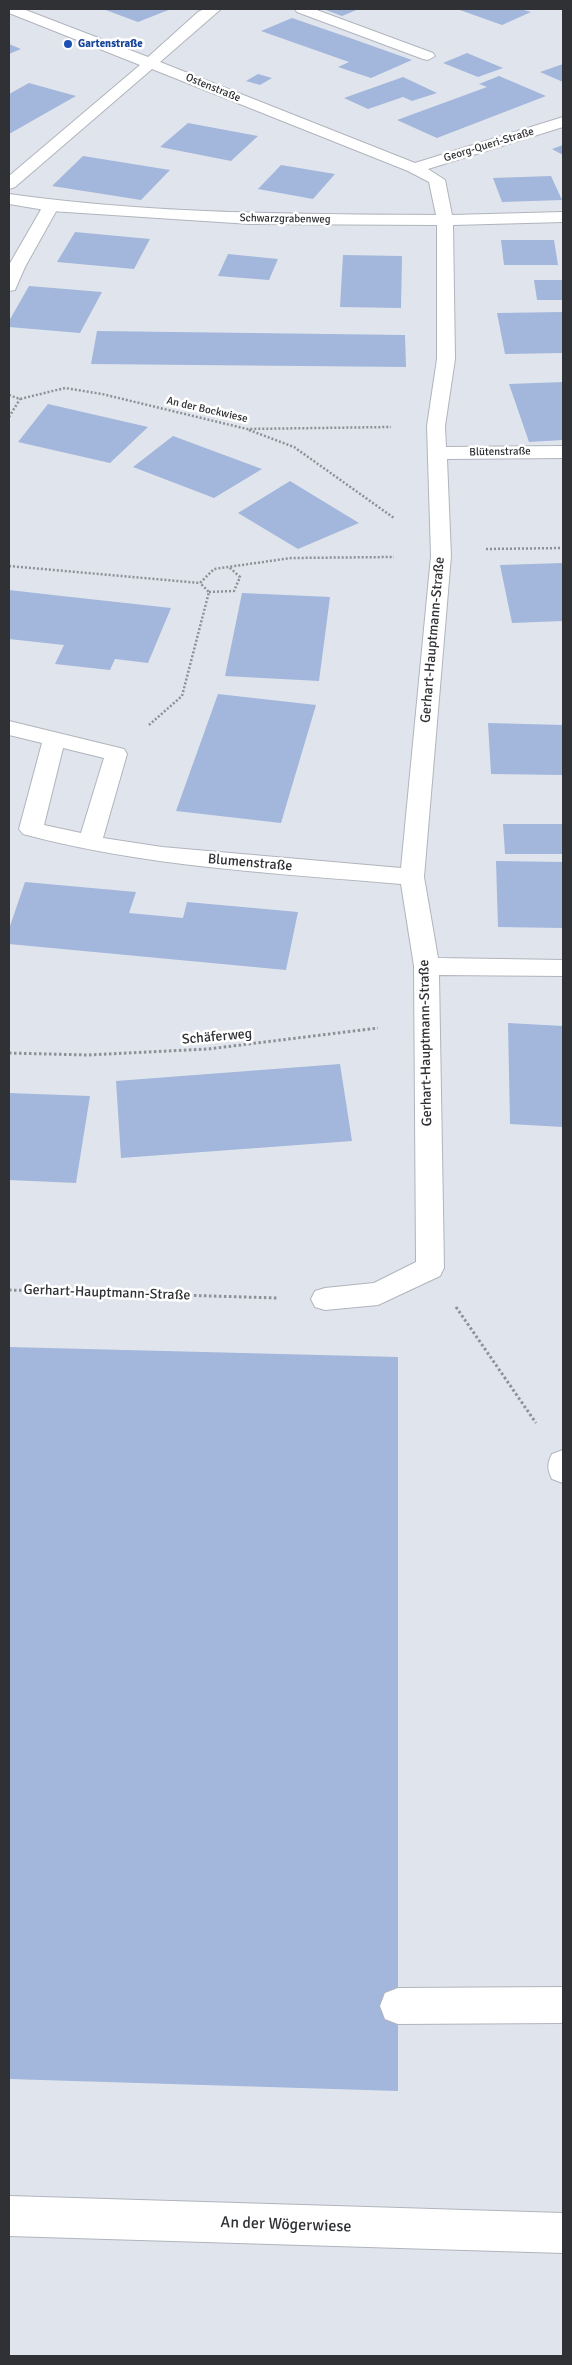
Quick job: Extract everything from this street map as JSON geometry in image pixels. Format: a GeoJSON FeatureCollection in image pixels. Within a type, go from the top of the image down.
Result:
{"type":"FeatureCollection","features":[{"type":"Feature","properties":{"kind":"street","name":"Ostenstraße"},"geometry":{"type":"LineString","coordinates":[[11,9],[414,168]]}},
{"type":"Feature","properties":{"kind":"street"},"geometry":{"type":"LineString","coordinates":[[9,184],[203,15],[214,9]]}},
{"type":"Feature","properties":{"kind":"street"},"geometry":{"type":"LineString","coordinates":[[302,9],[428,56]]}},
{"type":"Feature","properties":{"kind":"street","name":"Georg-Queri-Straße"},"geometry":{"type":"LineString","coordinates":[[414,168],[563,122]]}},
{"type":"Feature","properties":{"kind":"street","name":"Gerhart-Hauptmann-Straße"},"geometry":{"type":"LineString","coordinates":[[414,168],[437,180],[445,220],[446,359],[436,426],[441,553],[412,877],[427,966],[426,1022],[430,1268]]}},
{"type":"Feature","properties":{"kind":"street","name":"Schwarzgrabenweg"},"geometry":{"type":"LineString","coordinates":[[9,199],[50,206],[250,219],[445,220],[563,217]]}},
{"type":"Feature","properties":{"kind":"street"},"geometry":{"type":"LineString","coordinates":[[9,286],[16,267],[50,206]]}},
{"type":"Feature","properties":{"kind":"street","name":"Blütenstraße"},"geometry":{"type":"LineString","coordinates":[[437,453],[563,452]]}},
{"type":"Feature","properties":{"kind":"street"},"geometry":{"type":"LineString","coordinates":[[9,728],[116,754],[90,843]]}},
{"type":"Feature","properties":{"kind":"street","name":"Blumenstraße"},"geometry":{"type":"LineString","coordinates":[[54,738],[31,829],[90,843],[162,855],[412,877]]}},
{"type":"Feature","properties":{"kind":"street"},"geometry":{"type":"LineString","coordinates":[[427,966],[563,968]]}},
{"type":"Feature","properties":{"kind":"street"},"geometry":{"type":"LineString","coordinates":[[325,1299],[378,1294],[430,1268]]}},
{"type":"Feature","properties":{"kind":"street"},"geometry":{"type":"LineString","coordinates":[[563,1463],[563,1470]]}},
{"type":"Feature","properties":{"kind":"street"},"geometry":{"type":"LineString","coordinates":[[398,2006],[563,2005]]}},
{"type":"Feature","properties":{"kind":"street","name":"An der Wögerwiese"},"geometry":{"type":"LineString","coordinates":[[9,2216],[563,2234]]}},
{"type":"Feature","properties":{"kind":"path","name":"An der Bockwiese"},"geometry":{"type":"LineString","coordinates":[[20,399],[65,388],[102,394],[247,429],[436,426]]}},
{"type":"Feature","properties":{"kind":"path"},"geometry":{"type":"LineString","coordinates":[[9,395],[20,399],[9,417]]}},
{"type":"Feature","properties":{"kind":"path"},"geometry":{"type":"LineString","coordinates":[[247,429],[294,447],[372,501],[441,553]]}},
{"type":"Feature","properties":{"kind":"path"},"geometry":{"type":"LineString","coordinates":[[200,583],[214,570],[291,558],[563,548]]}},
{"type":"Feature","properties":{"kind":"path"},"geometry":{"type":"LineString","coordinates":[[9,566],[200,583],[209,592],[234,591],[240,577],[229,568]]}},
{"type":"Feature","properties":{"kind":"path"},"geometry":{"type":"LineString","coordinates":[[116,754],[182,696],[209,592]]}},
{"type":"Feature","properties":{"kind":"path","name":"Schäferweg"},"geometry":{"type":"LineString","coordinates":[[9,1053],[87,1055],[208,1049],[426,1022]]}},
{"type":"Feature","properties":{"kind":"path"},"geometry":{"type":"LineString","coordinates":[[430,1268],[563,1463]]}},
{"type":"Feature","properties":{"kind":"path","name":"Gerhart-Hauptmann-Straße"},"geometry":{"type":"LineString","coordinates":[[9,1290],[325,1299]]}},
{"type":"Feature","properties":{"kind":"building"},"geometry":{"type":"Polygon","coordinates":[[[103,9],[171,9],[138,22],[103,9]]]}},
{"type":"Feature","properties":{"kind":"building"},"geometry":{"type":"Polygon","coordinates":[[[323,9],[359,9],[342,16],[323,9]]]}},
{"type":"Feature","properties":{"kind":"building"},"geometry":{"type":"Polygon","coordinates":[[[457,9],[520,9],[531,12],[502,25],[457,9]]]}},
{"type":"Feature","properties":{"kind":"building"},"geometry":{"type":"Polygon","coordinates":[[[292,18],[412,60],[371,78],[338,67],[349,62],[261,31],[292,18]]]}},
{"type":"Feature","properties":{"kind":"building"},"geometry":{"type":"Polygon","coordinates":[[[9,44],[21,49],[9,54],[9,44]]]}},
{"type":"Feature","properties":{"kind":"building"},"geometry":{"type":"Polygon","coordinates":[[[467,53],[503,68],[478,77],[443,63],[467,53]]]}},
{"type":"Feature","properties":{"kind":"building"},"geometry":{"type":"Polygon","coordinates":[[[563,64],[563,82],[540,72],[563,64]]]}},
{"type":"Feature","properties":{"kind":"building"},"geometry":{"type":"Polygon","coordinates":[[[258,74],[272,78],[260,85],[246,81],[258,74]]]}},
{"type":"Feature","properties":{"kind":"building"},"geometry":{"type":"Polygon","coordinates":[[[499,76],[546,96],[437,138],[397,120],[487,87],[479,84],[499,76]]]}},
{"type":"Feature","properties":{"kind":"building"},"geometry":{"type":"Polygon","coordinates":[[[403,77],[437,93],[412,101],[403,97],[368,109],[344,98],[403,77]]]}},
{"type":"Feature","properties":{"kind":"building"},"geometry":{"type":"Polygon","coordinates":[[[29,83],[76,96],[9,134],[9,94],[29,83]]]}},
{"type":"Feature","properties":{"kind":"building"},"geometry":{"type":"Polygon","coordinates":[[[188,123],[258,136],[231,161],[160,147],[188,123]]]}},
{"type":"Feature","properties":{"kind":"building"},"geometry":{"type":"Polygon","coordinates":[[[563,145],[563,155],[552,149],[563,145]]]}},
{"type":"Feature","properties":{"kind":"building"},"geometry":{"type":"Polygon","coordinates":[[[83,156],[170,170],[141,200],[52,186],[83,156]]]}},
{"type":"Feature","properties":{"kind":"building"},"geometry":{"type":"Polygon","coordinates":[[[281,165],[335,174],[313,199],[258,189],[281,165]]]}},
{"type":"Feature","properties":{"kind":"building"},"geometry":{"type":"Polygon","coordinates":[[[551,176],[562,200],[502,202],[493,178],[551,176]]]}},
{"type":"Feature","properties":{"kind":"building"},"geometry":{"type":"Polygon","coordinates":[[[75,232],[150,239],[134,269],[57,262],[75,232]]]}},
{"type":"Feature","properties":{"kind":"building"},"geometry":{"type":"Polygon","coordinates":[[[501,240],[554,240],[558,265],[504,265],[501,240]]]}},
{"type":"Feature","properties":{"kind":"building"},"geometry":{"type":"Polygon","coordinates":[[[228,254],[278,259],[269,280],[218,276],[228,254]]]}},
{"type":"Feature","properties":{"kind":"building"},"geometry":{"type":"Polygon","coordinates":[[[343,255],[402,256],[401,308],[340,307],[343,255]]]}},
{"type":"Feature","properties":{"kind":"building"},"geometry":{"type":"Polygon","coordinates":[[[534,280],[563,280],[563,300],[537,300],[534,280]]]}},
{"type":"Feature","properties":{"kind":"building"},"geometry":{"type":"Polygon","coordinates":[[[29,286],[102,292],[80,333],[9,327],[9,321],[29,286]]]}},
{"type":"Feature","properties":{"kind":"building"},"geometry":{"type":"Polygon","coordinates":[[[563,312],[563,353],[505,354],[497,313],[563,312]]]}},
{"type":"Feature","properties":{"kind":"building"},"geometry":{"type":"Polygon","coordinates":[[[97,331],[405,335],[406,367],[91,364],[97,331]]]}},
{"type":"Feature","properties":{"kind":"building"},"geometry":{"type":"Polygon","coordinates":[[[563,382],[563,440],[529,442],[509,384],[563,382]]]}},
{"type":"Feature","properties":{"kind":"building"},"geometry":{"type":"Polygon","coordinates":[[[48,404],[148,427],[110,463],[18,442],[48,404]]]}},
{"type":"Feature","properties":{"kind":"building"},"geometry":{"type":"Polygon","coordinates":[[[173,436],[262,469],[214,498],[133,467],[173,436]]]}},
{"type":"Feature","properties":{"kind":"building"},"geometry":{"type":"Polygon","coordinates":[[[290,481],[359,523],[298,549],[238,513],[290,481]]]}},
{"type":"Feature","properties":{"kind":"building"},"geometry":{"type":"Polygon","coordinates":[[[563,563],[563,621],[512,623],[500,565],[563,563]]]}},
{"type":"Feature","properties":{"kind":"building"},"geometry":{"type":"Polygon","coordinates":[[[9,590],[171,608],[148,663],[115,659],[110,670],[55,664],[64,645],[9,639],[9,590]]]}},
{"type":"Feature","properties":{"kind":"building"},"geometry":{"type":"Polygon","coordinates":[[[242,593],[330,597],[319,681],[225,676],[242,593]]]}},
{"type":"Feature","properties":{"kind":"building"},"geometry":{"type":"Polygon","coordinates":[[[218,694],[316,705],[281,823],[176,811],[218,694]]]}},
{"type":"Feature","properties":{"kind":"building"},"geometry":{"type":"Polygon","coordinates":[[[488,723],[563,725],[563,775],[491,774],[488,723]]]}},
{"type":"Feature","properties":{"kind":"building"},"geometry":{"type":"Polygon","coordinates":[[[503,824],[563,824],[563,854],[505,854],[503,824]]]}},
{"type":"Feature","properties":{"kind":"building"},"geometry":{"type":"Polygon","coordinates":[[[496,861],[563,862],[563,928],[498,927],[496,861]]]}},
{"type":"Feature","properties":{"kind":"building"},"geometry":{"type":"Polygon","coordinates":[[[25,882],[136,892],[129,913],[183,918],[187,902],[298,912],[286,970],[9,944],[9,929],[25,882]]]}},
{"type":"Feature","properties":{"kind":"building"},"geometry":{"type":"Polygon","coordinates":[[[508,1023],[563,1026],[563,1127],[510,1124],[508,1023]]]}},
{"type":"Feature","properties":{"kind":"building"},"geometry":{"type":"Polygon","coordinates":[[[340,1064],[352,1141],[121,1158],[116,1081],[340,1064]]]}},
{"type":"Feature","properties":{"kind":"building"},"geometry":{"type":"Polygon","coordinates":[[[9,1093],[90,1096],[76,1183],[9,1180],[9,1093]]]}},
{"type":"Feature","properties":{"kind":"building"},"geometry":{"type":"Polygon","coordinates":[[[9,1347],[398,1357],[398,2091],[9,2079],[9,1347]]]}},
{"type":"Feature","properties":{"kind":"place","name":"Gartenstraße"},"geometry":{"type":"Point","coordinates":[68,44]}}]}
